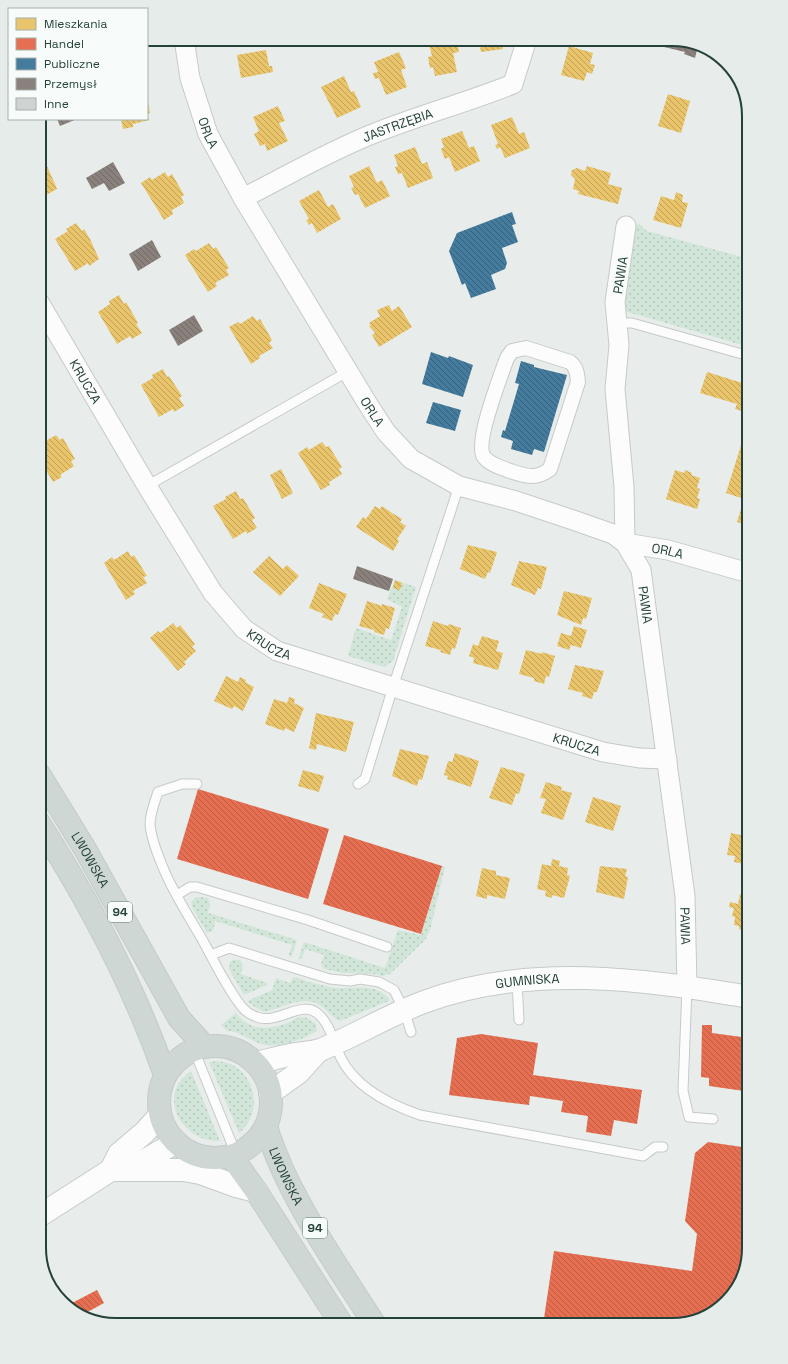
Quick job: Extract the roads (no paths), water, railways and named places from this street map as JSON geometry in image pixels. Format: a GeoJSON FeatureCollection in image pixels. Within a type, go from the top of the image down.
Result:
{"type":"FeatureCollection","features":[{"type":"Feature","properties":{"kind":"main road","name":"LWOWSKA"},"geometry":{"type":"LineString","coordinates":[[46,785],[85,849],[179,1018],[199,1048]]}},
{"type":"Feature","properties":{"kind":"main road","name":"LWOWSKA"},"geometry":{"type":"LineString","coordinates":[[46,834],[113,952],[138,1004],[165,1075]]}},
{"type":"Feature","properties":{"kind":"main road"},"geometry":{"type":"LineString","coordinates":[[227,1047],[237,1050],[255,1063],[265,1077],[270,1094],[270,1109],[266,1126],[254,1142],[233,1155],[221,1158],[201,1156],[183,1148],[176,1142],[169,1134],[160,1115],[160,1092],[165,1075],[179,1059],[199,1048],[227,1047]]}},
{"type":"Feature","properties":{"kind":"main road","name":"LWOWSKA"},"geometry":{"type":"LineString","coordinates":[[266,1126],[276,1154],[310,1221],[371,1318]]}},
{"type":"Feature","properties":{"kind":"main road","name":"94"},"geometry":{"type":"LineString","coordinates":[[233,1155],[338,1318]]}},
{"type":"Feature","properties":{"kind":"street","name":"ORLA"},"geometry":{"type":"LineString","coordinates":[[185,46],[190,78],[208,134],[243,198],[347,372],[386,432],[397,446],[411,459],[459,486],[516,501],[573,520],[613,534],[625,543],[668,550],[742,571]]}},
{"type":"Feature","properties":{"kind":"street","name":"JASTRZĘBIA"},"geometry":{"type":"LineString","coordinates":[[243,198],[318,159],[375,133],[475,99],[513,84],[525,46]]}},
{"type":"Feature","properties":{"kind":"street","name":"PAWIA"},"geometry":{"type":"LineString","coordinates":[[626,226],[616,302],[616,323],[619,344],[615,389],[624,487],[625,543],[640,570],[667,759],[685,896],[687,987]]}},
{"type":"Feature","properties":{"kind":"street","name":"KRUCZA"},"geometry":{"type":"LineString","coordinates":[[46,314],[146,486],[213,593],[244,629],[277,651],[603,752],[638,758],[667,759]]}},
{"type":"Feature","properties":{"kind":"street"},"geometry":{"type":"LineString","coordinates":[[526,348],[570,362],[575,367],[577,373],[578,382],[550,469],[544,474],[535,477],[527,477],[490,464],[483,456],[481,449],[485,425],[507,358],[512,351],[519,349],[526,348]]}},
{"type":"Feature","properties":{"kind":"street","name":"GUMNISKA"},"geometry":{"type":"LineString","coordinates":[[326,1047],[404,1010],[456,992],[517,980],[628,980],[687,987],[742,996]]}},
{"type":"Feature","properties":{"kind":"street"},"geometry":{"type":"LineString","coordinates":[[255,1063],[326,1047]]}},
{"type":"Feature","properties":{"kind":"street"},"geometry":{"type":"LineString","coordinates":[[270,1094],[298,1073],[326,1047]]}},
{"type":"Feature","properties":{"kind":"street"},"geometry":{"type":"LineString","coordinates":[[120,1170],[119,1154],[145,1132],[160,1115]]}},
{"type":"Feature","properties":{"kind":"street"},"geometry":{"type":"LineString","coordinates":[[46,1212],[120,1170],[176,1142]]}},
{"type":"Feature","properties":{"kind":"street"},"geometry":{"type":"LineString","coordinates":[[120,1170],[184,1170],[200,1173],[236,1186],[256,1191]]}},
{"type":"Feature","properties":{"kind":"lane"},"geometry":{"type":"LineString","coordinates":[[616,323],[632,323],[742,354]]}},
{"type":"Feature","properties":{"kind":"lane"},"geometry":{"type":"LineString","coordinates":[[146,486],[347,372]]}},
{"type":"Feature","properties":{"kind":"lane"},"geometry":{"type":"LineString","coordinates":[[358,784],[365,778],[393,687],[459,486]]}},
{"type":"Feature","properties":{"kind":"lane"},"geometry":{"type":"LineString","coordinates":[[197,784],[182,784],[158,792],[150,823],[162,866],[211,956],[240,1003],[248,1013],[265,1020],[298,1010],[309,1009],[317,1012],[322,1018],[326,1047],[342,1060],[353,1076],[400,1108],[420,1115],[643,1156],[655,1147],[664,1147]]}},
{"type":"Feature","properties":{"kind":"lane"},"geometry":{"type":"LineString","coordinates":[[177,895],[190,887],[197,887],[308,920],[387,947]]}},
{"type":"Feature","properties":{"kind":"lane"},"geometry":{"type":"LineString","coordinates":[[211,956],[229,948],[321,977],[350,981],[368,980],[379,982],[394,990],[404,1010],[411,1032]]}},
{"type":"Feature","properties":{"kind":"lane"},"geometry":{"type":"LineString","coordinates":[[517,980],[519,1020]]}},
{"type":"Feature","properties":{"kind":"lane"},"geometry":{"type":"LineString","coordinates":[[687,987],[684,1091],[689,1117],[713,1119]]}},
{"type":"Feature","properties":{"kind":"lane"},"geometry":{"type":"LineString","coordinates":[[199,1048],[233,1155]]}}]}
